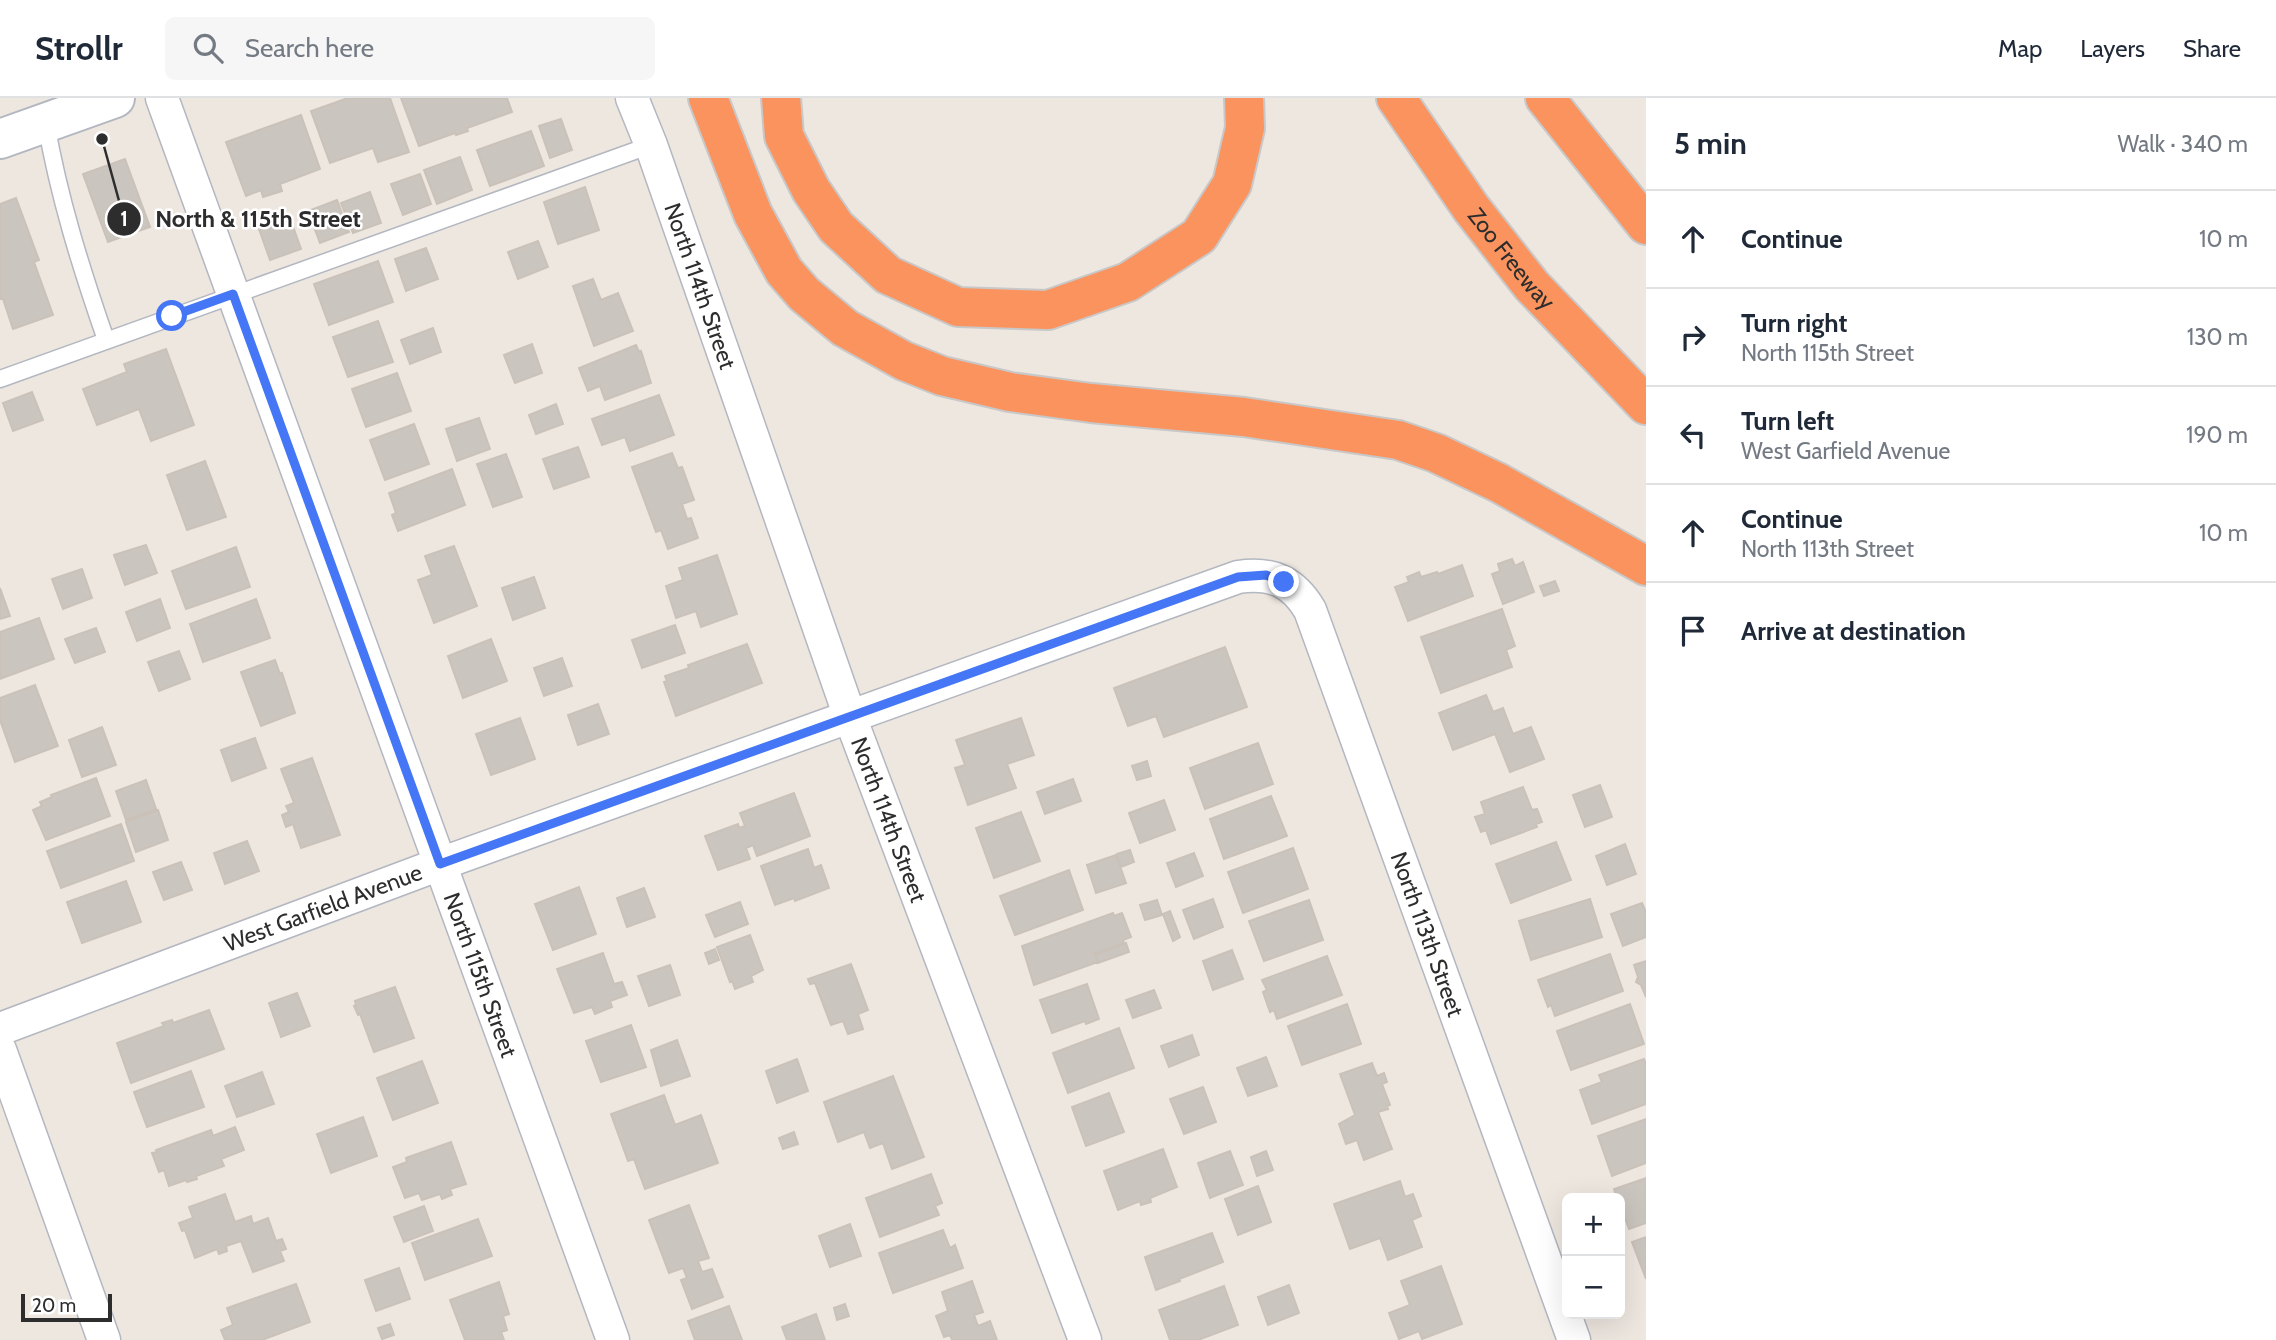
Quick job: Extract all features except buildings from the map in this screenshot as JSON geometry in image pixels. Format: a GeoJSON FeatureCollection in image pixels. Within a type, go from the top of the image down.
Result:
{"type":"FeatureCollection","features":[{"type":"Feature","properties":{"kind":"highway"},"geometry":{"type":"LineString","coordinates":[[708,98],[753,215],[785,271],[804,294],[845,328],[904,361],[942,376],[1010,392],[1091,403],[1244,417],[1398,440],[1436,453],[1499,483],[1646,566]]}},
{"type":"Feature","properties":{"kind":"highway"},"geometry":{"type":"LineString","coordinates":[[781,98],[784,136],[811,190],[836,227],[888,275],[958,306],[1048,310],[1128,282],[1199,236],[1232,184],[1245,128],[1244,98]]}},
{"type":"Feature","properties":{"kind":"highway","name":"Zoo Freeway"},"geometry":{"type":"LineString","coordinates":[[1396,98],[1471,208],[1532,286],[1646,405]]}},
{"type":"Feature","properties":{"kind":"highway"},"geometry":{"type":"LineString","coordinates":[[1545,98],[1646,225]]}},
{"type":"Feature","properties":{"kind":"main road"},"geometry":{"type":"LineString","coordinates":[[0,139],[115,98]]}},
{"type":"Feature","properties":{"kind":"street","name":"North 115th Street"},"geometry":{"type":"LineString","coordinates":[[162,98],[613,1340]]}},
{"type":"Feature","properties":{"kind":"street","name":"North 114th Street"},"geometry":{"type":"LineString","coordinates":[[632,98],[651,145],[850,717],[1085,1340]]}},
{"type":"Feature","properties":{"kind":"street","name":"North 113th Street"},"geometry":{"type":"LineString","coordinates":[[1238,577],[1266,575],[1284,582],[1301,595],[1310,610],[1574,1340]]}},
{"type":"Feature","properties":{"kind":"street","name":"West Garfield Avenue"},"geometry":{"type":"LineString","coordinates":[[0,1029],[440,864],[1238,577]]}},
{"type":"Feature","properties":{"kind":"street"},"geometry":{"type":"LineString","coordinates":[[0,1050],[104,1340]]}},
{"type":"Feature","properties":{"kind":"lane"},"geometry":{"type":"LineString","coordinates":[[46,122],[53,163],[75,251],[106,340]]}},
{"type":"Feature","properties":{"kind":"lane"},"geometry":{"type":"LineString","coordinates":[[0,379],[651,145]]}},
{"type":"Feature","properties":{"kind":"place","name":"North & 115th Street"},"geometry":{"type":"Point","coordinates":[102,139]}},
{"type":"Feature","properties":{"kind":"route"},"geometry":{"type":"LineString","coordinates":[[172,316],[233,294],[440,864],[1238,577],[1266,575],[1284,582]]}}]}
